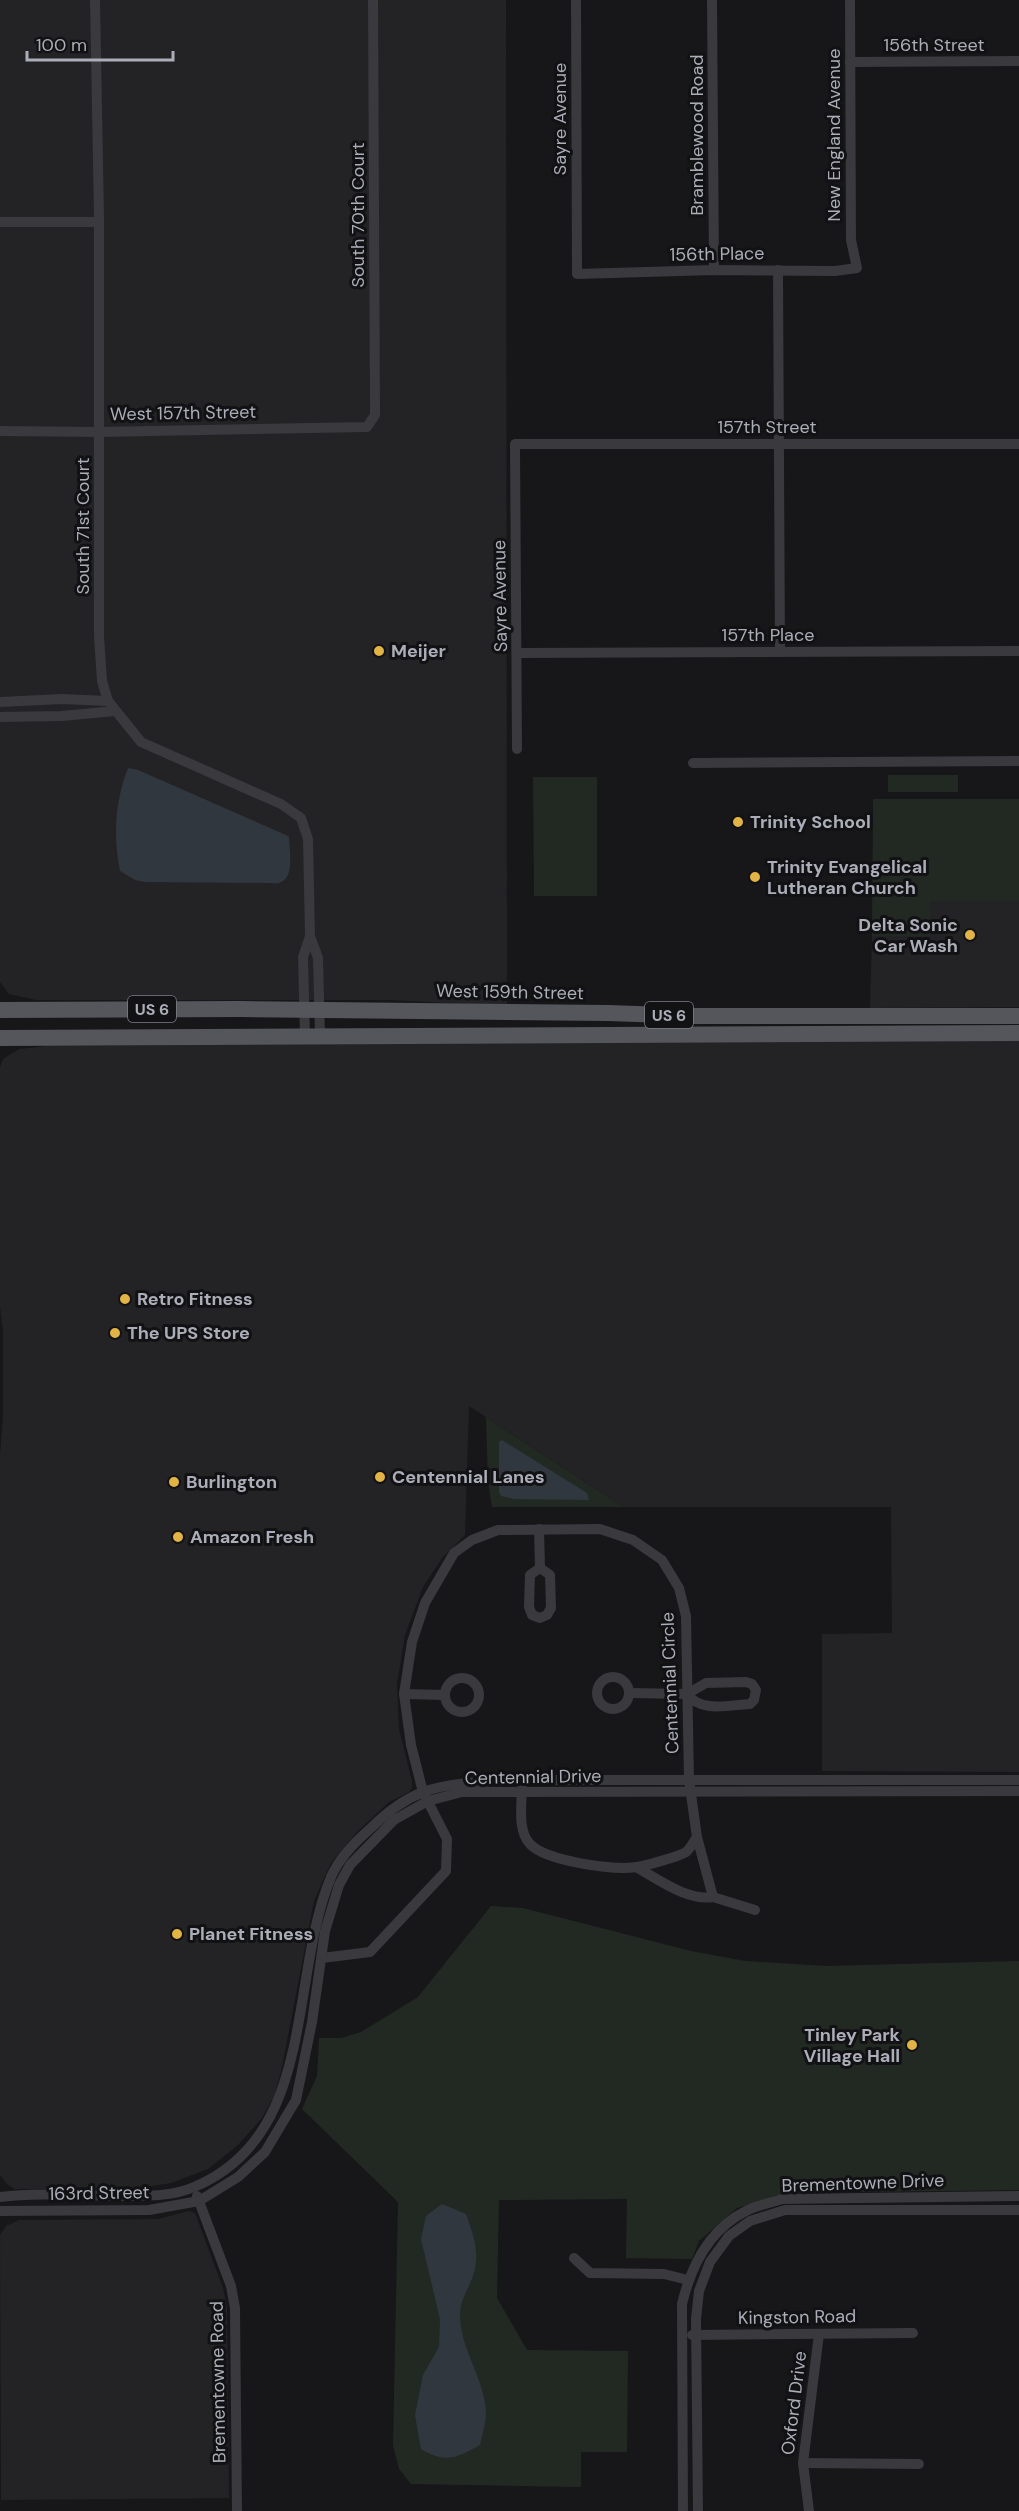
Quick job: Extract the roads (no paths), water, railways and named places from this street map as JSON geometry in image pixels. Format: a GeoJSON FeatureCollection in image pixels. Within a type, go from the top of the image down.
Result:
{"type":"FeatureCollection","features":[{"type":"Feature","properties":{"kind":"main road","name":"West 159th Street"},"geometry":{"type":"LineString","coordinates":[[0,1010],[312,1009],[695,1016],[1019,1016]]}},
{"type":"Feature","properties":{"kind":"main road","name":"US 6"},"geometry":{"type":"LineString","coordinates":[[0,1038],[1019,1033]]}},
{"type":"Feature","properties":{"kind":"street","name":"South 71st Court"},"geometry":{"type":"LineString","coordinates":[[95,0],[99,222],[99,636],[102,681],[108,701],[141,742],[281,804],[301,818],[307,832],[310,850],[310,936],[318,958],[312,1009],[312,1036]]}},
{"type":"Feature","properties":{"kind":"street","name":"South 70th Court"},"geometry":{"type":"LineString","coordinates":[[367,427],[375,415],[373,0]]}},
{"type":"Feature","properties":{"kind":"street","name":"Sayre Avenue"},"geometry":{"type":"LineString","coordinates":[[576,0],[577,274]]}},
{"type":"Feature","properties":{"kind":"street","name":"Bramblewood Road"},"geometry":{"type":"LineString","coordinates":[[712,0],[714,270]]}},
{"type":"Feature","properties":{"kind":"street","name":"New England Avenue"},"geometry":{"type":"LineString","coordinates":[[850,0],[851,240],[857,268]]}},
{"type":"Feature","properties":{"kind":"street","name":"156th Street"},"geometry":{"type":"LineString","coordinates":[[850,63],[1019,61]]}},
{"type":"Feature","properties":{"kind":"street"},"geometry":{"type":"LineString","coordinates":[[0,222],[99,222]]}},
{"type":"Feature","properties":{"kind":"street","name":"156th Place"},"geometry":{"type":"LineString","coordinates":[[577,274],[714,270],[835,271],[857,268]]}},
{"type":"Feature","properties":{"kind":"street"},"geometry":{"type":"LineString","coordinates":[[778,270],[780,652]]}},
{"type":"Feature","properties":{"kind":"street","name":"West 157th Street"},"geometry":{"type":"LineString","coordinates":[[0,431],[99,432],[367,427]]}},
{"type":"Feature","properties":{"kind":"street","name":"Sayre Avenue"},"geometry":{"type":"LineString","coordinates":[[514,444],[517,748]]}},
{"type":"Feature","properties":{"kind":"street","name":"157th Street"},"geometry":{"type":"LineString","coordinates":[[514,444],[1019,444]]}},
{"type":"Feature","properties":{"kind":"street","name":"157th Place"},"geometry":{"type":"LineString","coordinates":[[517,653],[1019,651]]}},
{"type":"Feature","properties":{"kind":"street"},"geometry":{"type":"LineString","coordinates":[[0,702],[62,699],[108,701]]}},
{"type":"Feature","properties":{"kind":"street"},"geometry":{"type":"LineString","coordinates":[[0,717],[62,716],[115,711]]}},
{"type":"Feature","properties":{"kind":"street"},"geometry":{"type":"LineString","coordinates":[[693,763],[1019,761]]}},
{"type":"Feature","properties":{"kind":"street"},"geometry":{"type":"LineString","coordinates":[[539,1529],[540,1568]]}},
{"type":"Feature","properties":{"kind":"street","name":"Centennial Circle"},"geometry":{"type":"LineString","coordinates":[[322,1958],[370,1952],[446,1871],[447,1839],[425,1797],[411,1745],[404,1695],[412,1642],[425,1603],[454,1553],[471,1540],[488,1532],[600,1529],[633,1540],[662,1560],[679,1588],[685,1608],[689,1780],[697,1837],[713,1897]]}},
{"type":"Feature","properties":{"kind":"street"},"geometry":{"type":"LineString","coordinates":[[629,1693],[687,1694],[706,1683],[746,1682],[752,1684],[756,1690],[756,1696],[750,1704],[703,1706],[693,1702],[687,1694]]}},
{"type":"Feature","properties":{"kind":"street"},"geometry":{"type":"LineString","coordinates":[[404,1695],[445,1695]]}},
{"type":"Feature","properties":{"kind":"street","name":"Centennial Drive"},"geometry":{"type":"LineString","coordinates":[[522,1786],[689,1780],[1019,1779]]}},
{"type":"Feature","properties":{"kind":"street","name":"Centennial Drive"},"geometry":{"type":"LineString","coordinates":[[194,2187],[235,2164],[250,2150],[279,2098],[290,2064],[314,1933],[332,1875],[347,1852],[390,1810],[470,1782],[691,1792],[1019,1791]]}},
{"type":"Feature","properties":{"kind":"street"},"geometry":{"type":"LineString","coordinates":[[522,1786],[524,1833],[529,1844],[537,1850],[559,1858],[605,1867],[636,1867],[686,1852],[697,1837]]}},
{"type":"Feature","properties":{"kind":"street","name":"Centennial Drive"},"geometry":{"type":"LineString","coordinates":[[199,2201],[238,2177],[266,2152],[289,2114],[296,2100],[303,2074],[325,1931],[339,1885],[350,1865],[394,1820],[425,1797]]}},
{"type":"Feature","properties":{"kind":"street"},"geometry":{"type":"LineString","coordinates":[[636,1867],[679,1891],[705,1898],[713,1897],[755,1910]]}},
{"type":"Feature","properties":{"kind":"street","name":"163rd Street"},"geometry":{"type":"LineString","coordinates":[[0,2197],[139,2196],[166,2194],[194,2187]]}},
{"type":"Feature","properties":{"kind":"street","name":"Brementowne Road"},"geometry":{"type":"LineString","coordinates":[[194,2187],[231,2286],[235,2308],[237,2511]]}},
{"type":"Feature","properties":{"kind":"street","name":"Brementowne Drive"},"geometry":{"type":"LineString","coordinates":[[683,2511],[682,2304],[688,2280],[704,2248],[726,2225],[747,2211],[782,2199],[1019,2196]]}},
{"type":"Feature","properties":{"kind":"street"},"geometry":{"type":"LineString","coordinates":[[814,2197],[814,2209]]}},
{"type":"Feature","properties":{"kind":"street","name":"163rd Street"},"geometry":{"type":"LineString","coordinates":[[0,2211],[149,2210],[199,2201]]}},
{"type":"Feature","properties":{"kind":"street","name":"Brementowne Drive"},"geometry":{"type":"LineString","coordinates":[[698,2511],[696,2335],[699,2291],[710,2262],[729,2236],[750,2222],[785,2210],[1019,2210]]}},
{"type":"Feature","properties":{"kind":"street"},"geometry":{"type":"LineString","coordinates":[[574,2258],[590,2273],[664,2274],[688,2280]]}},
{"type":"Feature","properties":{"kind":"street","name":"Kingston Road"},"geometry":{"type":"LineString","coordinates":[[681,2335],[913,2333]]}},
{"type":"Feature","properties":{"kind":"street","name":"Oxford Drive"},"geometry":{"type":"LineString","coordinates":[[809,2511],[803,2463],[819,2334]]}},
{"type":"Feature","properties":{"kind":"street"},"geometry":{"type":"LineString","coordinates":[[803,2463],[919,2464]]}},
{"type":"Feature","properties":{"kind":"place","name":"Meijer"},"geometry":{"type":"Point","coordinates":[379,651]}},
{"type":"Feature","properties":{"kind":"place","name":"Trinity School"},"geometry":{"type":"Point","coordinates":[738,822]}},
{"type":"Feature","properties":{"kind":"place","name":"Trinity Evangelical Lutheran Church"},"geometry":{"type":"Point","coordinates":[755,877]}},
{"type":"Feature","properties":{"kind":"place","name":"Delta Sonic Car Wash"},"geometry":{"type":"Point","coordinates":[970,935]}},
{"type":"Feature","properties":{"kind":"place","name":"Retro Fitness"},"geometry":{"type":"Point","coordinates":[125,1299]}},
{"type":"Feature","properties":{"kind":"place","name":"The UPS Store"},"geometry":{"type":"Point","coordinates":[115,1333]}},
{"type":"Feature","properties":{"kind":"place","name":"Centennial Lanes"},"geometry":{"type":"Point","coordinates":[380,1477]}},
{"type":"Feature","properties":{"kind":"place","name":"Burlington"},"geometry":{"type":"Point","coordinates":[174,1482]}},
{"type":"Feature","properties":{"kind":"place","name":"Amazon Fresh"},"geometry":{"type":"Point","coordinates":[178,1537]}},
{"type":"Feature","properties":{"kind":"place","name":"Planet Fitness"},"geometry":{"type":"Point","coordinates":[177,1934]}},
{"type":"Feature","properties":{"kind":"place","name":"Tinley Park Village Hall"},"geometry":{"type":"Point","coordinates":[912,2045]}}]}
